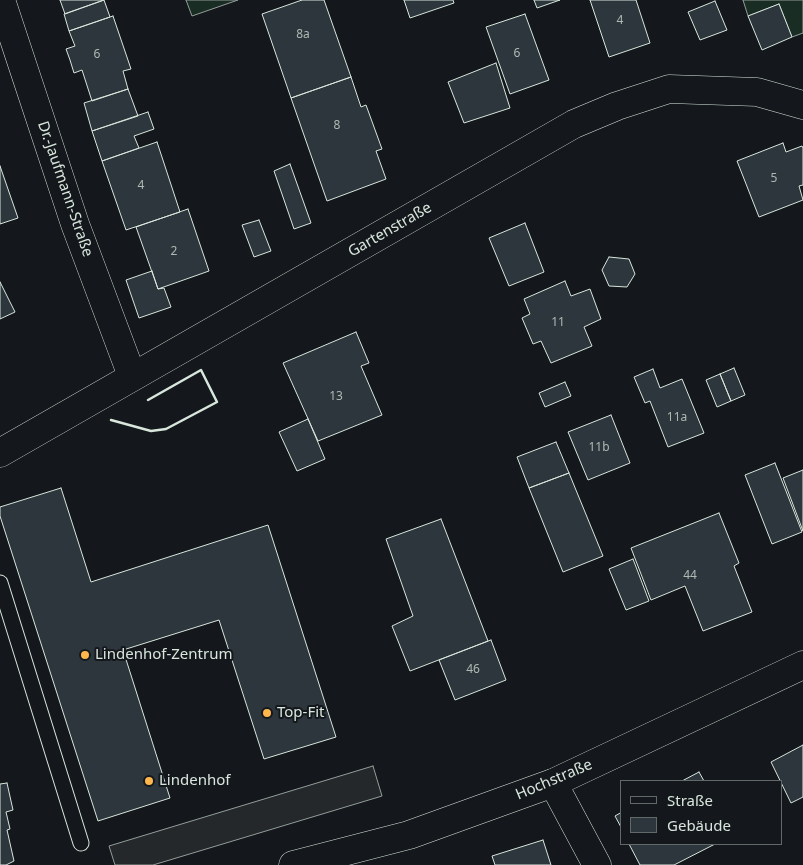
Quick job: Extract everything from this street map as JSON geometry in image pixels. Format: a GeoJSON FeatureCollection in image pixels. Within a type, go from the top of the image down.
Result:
{"type":"FeatureCollection","features":[{"type":"Feature","properties":{"kind":"street","name":"Dr.-Jaufmann-Straße"},"geometry":{"type":"LineString","coordinates":[[1,0],[76,224],[132,376]]}},
{"type":"Feature","properties":{"kind":"street","name":"Gartenstraße"},"geometry":{"type":"LineString","coordinates":[[0,453],[566,129],[617,106],[670,89],[757,92],[803,105]]}},
{"type":"Feature","properties":{"kind":"street","name":"Hochstraße"},"geometry":{"type":"LineString","coordinates":[[293,865],[409,835],[553,783],[803,665]]}},
{"type":"Feature","properties":{"kind":"street"},"geometry":{"type":"LineString","coordinates":[[553,783],[597,865]]}},
{"type":"Feature","properties":{"kind":"lane"},"geometry":{"type":"LineString","coordinates":[[0,583],[81,843]]}},
{"type":"Feature","properties":{"kind":"green space"},"geometry":{"type":"Polygon","coordinates":[[[186,0],[238,0],[192,16],[186,0]]]}},
{"type":"Feature","properties":{"kind":"green space"},"geometry":{"type":"Polygon","coordinates":[[[743,0],[803,0],[803,33],[792,37],[779,4],[748,16],[743,0]]]}},
{"type":"Feature","properties":{"kind":"shaded area"},"geometry":{"type":"Polygon","coordinates":[[[373,766],[382,796],[153,865],[115,865],[109,846],[373,766]]]}},
{"type":"Feature","properties":{"kind":"building"},"geometry":{"type":"Polygon","coordinates":[[[60,0],[104,0],[65,14],[60,0]]]}},
{"type":"Feature","properties":{"kind":"building"},"geometry":{"type":"Polygon","coordinates":[[[104,0],[110,17],[69,31],[64,14],[104,0]]]}},
{"type":"Feature","properties":{"kind":"building"},"geometry":{"type":"Polygon","coordinates":[[[302,0],[324,0],[351,77],[291,98],[262,14],[302,0]]]}},
{"type":"Feature","properties":{"kind":"building"},"geometry":{"type":"Polygon","coordinates":[[[404,0],[453,0],[454,3],[410,18],[404,0]]]}},
{"type":"Feature","properties":{"kind":"building"},"geometry":{"type":"Polygon","coordinates":[[[534,0],[560,0],[537,8],[534,0]]]}},
{"type":"Feature","properties":{"kind":"building"},"geometry":{"type":"Polygon","coordinates":[[[590,0],[636,0],[650,43],[609,57],[590,0]]]}},
{"type":"Feature","properties":{"kind":"building"},"geometry":{"type":"Polygon","coordinates":[[[715,1],[727,30],[700,40],[688,12],[715,1]]]}},
{"type":"Feature","properties":{"kind":"building"},"geometry":{"type":"Polygon","coordinates":[[[779,4],[792,37],[762,50],[748,16],[779,4]]]}},
{"type":"Feature","properties":{"kind":"building"},"geometry":{"type":"Polygon","coordinates":[[[525,14],[549,80],[510,94],[486,27],[525,14]]]}},
{"type":"Feature","properties":{"kind":"building"},"geometry":{"type":"Polygon","coordinates":[[[113,16],[131,69],[123,71],[128,89],[92,101],[82,70],[74,73],[66,49],[75,46],[69,31],[113,16]]]}},
{"type":"Feature","properties":{"kind":"building"},"geometry":{"type":"Polygon","coordinates":[[[496,63],[510,108],[464,123],[448,82],[496,63]]]}},
{"type":"Feature","properties":{"kind":"building"},"geometry":{"type":"Polygon","coordinates":[[[351,77],[361,107],[366,105],[382,149],[376,151],[386,179],[327,201],[291,98],[351,77]]]}},
{"type":"Feature","properties":{"kind":"building"},"geometry":{"type":"Polygon","coordinates":[[[128,89],[138,116],[92,131],[84,103],[128,89]]]}},
{"type":"Feature","properties":{"kind":"building"},"geometry":{"type":"Polygon","coordinates":[[[148,112],[154,129],[134,136],[139,148],[102,161],[92,131],[148,112]]]}},
{"type":"Feature","properties":{"kind":"building"},"geometry":{"type":"Polygon","coordinates":[[[157,142],[180,212],[126,230],[102,161],[157,142]]]}},
{"type":"Feature","properties":{"kind":"building"},"geometry":{"type":"Polygon","coordinates":[[[783,143],[786,152],[802,146],[803,148],[803,185],[799,186],[803,200],[759,217],[737,161],[783,143]]]}},
{"type":"Feature","properties":{"kind":"building"},"geometry":{"type":"Polygon","coordinates":[[[290,164],[311,223],[294,229],[274,171],[290,164]]]}},
{"type":"Feature","properties":{"kind":"building"},"geometry":{"type":"Polygon","coordinates":[[[0,166],[18,218],[0,224],[0,166]]]}},
{"type":"Feature","properties":{"kind":"building"},"geometry":{"type":"Polygon","coordinates":[[[188,209],[209,271],[158,289],[136,227],[188,209]]]}},
{"type":"Feature","properties":{"kind":"building"},"geometry":{"type":"Polygon","coordinates":[[[259,220],[271,251],[254,257],[242,225],[259,220]]]}},
{"type":"Feature","properties":{"kind":"building"},"geometry":{"type":"Polygon","coordinates":[[[525,223],[544,272],[509,286],[489,238],[525,223]]]}},
{"type":"Feature","properties":{"kind":"building"},"geometry":{"type":"Polygon","coordinates":[[[609,257],[629,259],[635,274],[627,287],[609,286],[602,270],[609,257]]]}},
{"type":"Feature","properties":{"kind":"building"},"geometry":{"type":"Polygon","coordinates":[[[152,271],[158,289],[164,288],[171,307],[139,318],[126,280],[152,271]]]}},
{"type":"Feature","properties":{"kind":"building"},"geometry":{"type":"Polygon","coordinates":[[[565,281],[571,296],[590,289],[601,319],[584,327],[592,346],[551,363],[541,341],[533,344],[522,318],[530,314],[524,299],[565,281]]]}},
{"type":"Feature","properties":{"kind":"building"},"geometry":{"type":"Polygon","coordinates":[[[0,282],[15,312],[0,319],[0,282]]]}},
{"type":"Feature","properties":{"kind":"building"},"geometry":{"type":"Polygon","coordinates":[[[356,332],[369,363],[361,366],[382,415],[318,441],[283,363],[356,332]]]}},
{"type":"Feature","properties":{"kind":"building"},"geometry":{"type":"Polygon","coordinates":[[[734,368],[745,395],[731,401],[720,374],[734,368]]]}},
{"type":"Feature","properties":{"kind":"building"},"geometry":{"type":"Polygon","coordinates":[[[653,369],[660,388],[682,379],[704,433],[668,447],[650,401],[645,403],[634,377],[653,369]]]}},
{"type":"Feature","properties":{"kind":"building"},"geometry":{"type":"Polygon","coordinates":[[[720,374],[731,401],[717,407],[706,380],[720,374]]]}},
{"type":"Feature","properties":{"kind":"building"},"geometry":{"type":"Polygon","coordinates":[[[565,382],[571,396],[545,407],[539,393],[565,382]]]}},
{"type":"Feature","properties":{"kind":"building"},"geometry":{"type":"Polygon","coordinates":[[[611,415],[630,463],[588,480],[568,432],[611,415]]]}},
{"type":"Feature","properties":{"kind":"building"},"geometry":{"type":"Polygon","coordinates":[[[308,419],[325,459],[297,471],[279,432],[308,419]]]}},
{"type":"Feature","properties":{"kind":"building"},"geometry":{"type":"Polygon","coordinates":[[[556,442],[569,473],[529,488],[517,457],[556,442]]]}},
{"type":"Feature","properties":{"kind":"building"},"geometry":{"type":"Polygon","coordinates":[[[775,463],[802,532],[772,544],[745,475],[775,463]]]}},
{"type":"Feature","properties":{"kind":"building"},"geometry":{"type":"Polygon","coordinates":[[[803,470],[803,531],[783,478],[803,470]]]}},
{"type":"Feature","properties":{"kind":"building"},"geometry":{"type":"Polygon","coordinates":[[[569,473],[603,556],[563,572],[529,488],[569,473]]]}},
{"type":"Feature","properties":{"kind":"building","name":"Lindenhof-Zentrum"},"geometry":{"type":"Polygon","coordinates":[[[61,488],[91,582],[268,525],[336,737],[264,759],[219,620],[123,650],[170,798],[98,821],[0,516],[0,507],[61,488]]]}},
{"type":"Feature","properties":{"kind":"building"},"geometry":{"type":"Polygon","coordinates":[[[719,513],[739,563],[734,566],[752,612],[703,631],[685,586],[651,600],[631,548],[719,513]]]}},
{"type":"Feature","properties":{"kind":"building"},"geometry":{"type":"Polygon","coordinates":[[[441,519],[488,641],[410,671],[392,626],[413,616],[386,539],[441,519]]]}},
{"type":"Feature","properties":{"kind":"building"},"geometry":{"type":"Polygon","coordinates":[[[633,559],[649,601],[626,610],[609,569],[633,559]]]}},
{"type":"Feature","properties":{"kind":"building"},"geometry":{"type":"Polygon","coordinates":[[[491,640],[506,680],[455,700],[439,660],[491,640]]]}},
{"type":"Feature","properties":{"kind":"building"},"geometry":{"type":"Polygon","coordinates":[[[803,745],[803,797],[791,803],[783,787],[783,780],[780,780],[771,762],[803,745]]]}},
{"type":"Feature","properties":{"kind":"building"},"geometry":{"type":"Polygon","coordinates":[[[699,772],[703,780],[684,780],[699,772]]]}},
{"type":"Feature","properties":{"kind":"building"},"geometry":{"type":"Polygon","coordinates":[[[7,783],[13,810],[6,812],[10,829],[7,830],[14,861],[6,865],[0,865],[0,784],[7,783]]]}},
{"type":"Feature","properties":{"kind":"building"},"geometry":{"type":"Polygon","coordinates":[[[620,813],[620,825],[615,816],[620,813]]]}},
{"type":"Feature","properties":{"kind":"building"},"geometry":{"type":"Polygon","coordinates":[[[543,840],[551,865],[495,865],[492,856],[543,840]]]}},
{"type":"Feature","properties":{"kind":"building"},"geometry":{"type":"Polygon","coordinates":[[[630,845],[713,845],[674,865],[640,865],[630,845]]]}},
{"type":"Feature","properties":{"kind":"wall"},"geometry":{"type":"LineString","coordinates":[[111,420],[151,431],[166,429],[217,402],[201,370],[148,400]]}},
{"type":"Feature","properties":{"kind":"place","name":"Lindenhof-Zentrum"},"geometry":{"type":"Point","coordinates":[85,655]}},
{"type":"Feature","properties":{"kind":"place","name":"Top-Fit"},"geometry":{"type":"Point","coordinates":[267,713]}},
{"type":"Feature","properties":{"kind":"place","name":"Lindenhof"},"geometry":{"type":"Point","coordinates":[149,781]}}]}
